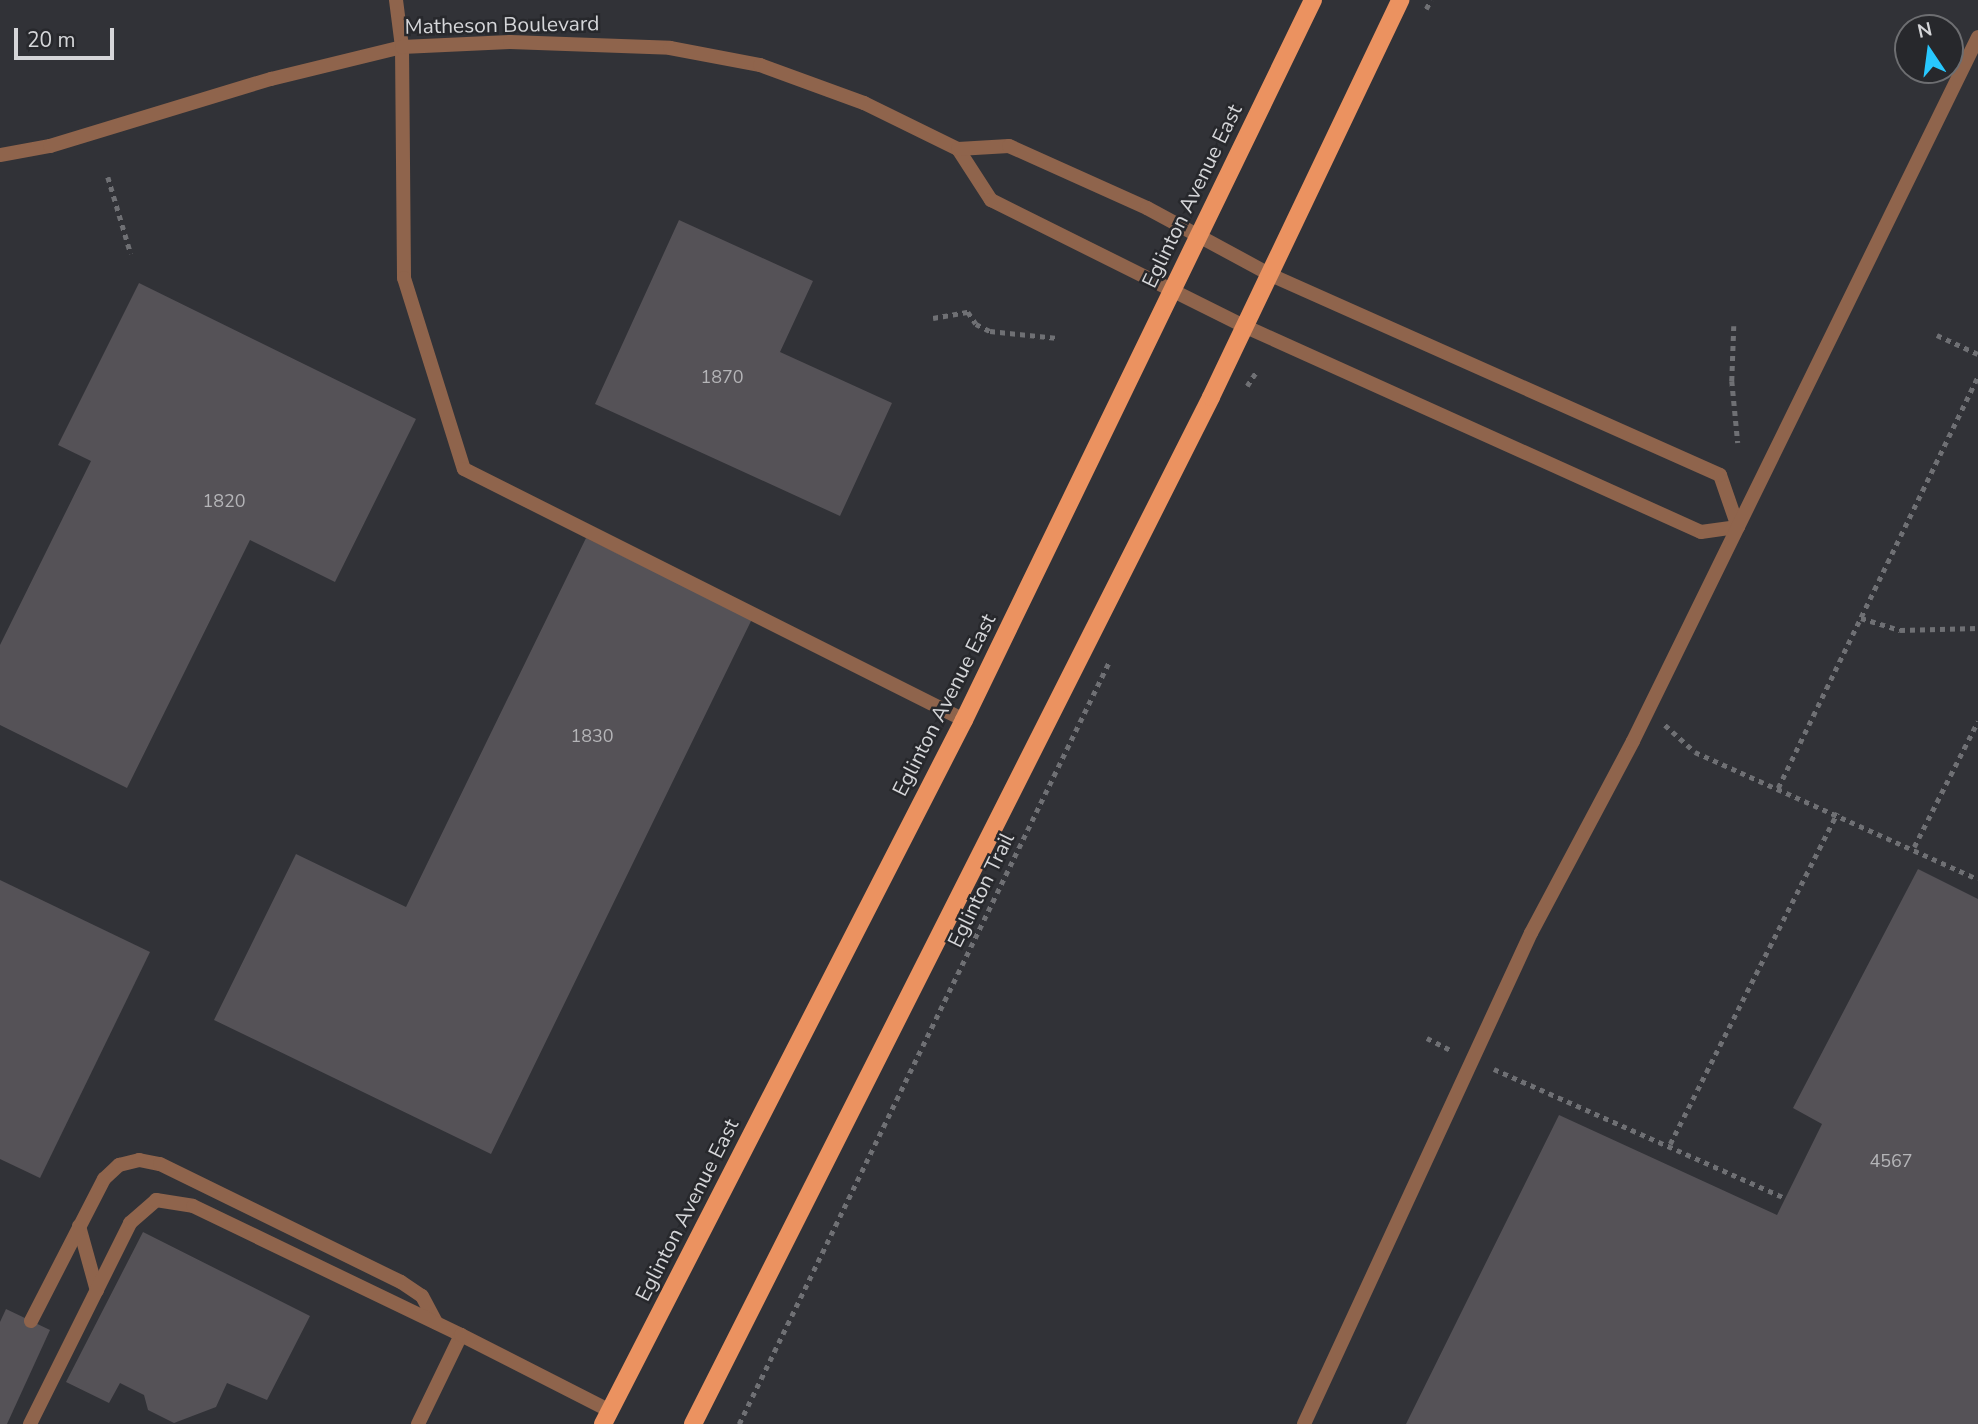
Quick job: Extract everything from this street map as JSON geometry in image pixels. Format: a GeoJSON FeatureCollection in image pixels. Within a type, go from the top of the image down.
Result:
{"type":"FeatureCollection","features":[{"type":"Feature","properties":{"kind":"main road","name":"Eglinton Avenue East"},"geometry":{"type":"LineString","coordinates":[[606,1418],[964,720],[1313,0]]}},
{"type":"Feature","properties":{"kind":"main road"},"geometry":{"type":"LineString","coordinates":[[694,1424],[1244,326],[1400,0]]}},
{"type":"Feature","properties":{"kind":"street"},"geometry":{"type":"LineString","coordinates":[[396,0],[402,47],[404,278],[464,469],[964,720]]}},
{"type":"Feature","properties":{"kind":"street"},"geometry":{"type":"LineString","coordinates":[[1304,1424],[1531,933],[1648,710],[1978,37]]}},
{"type":"Feature","properties":{"kind":"street","name":"Matheson Boulevard"},"geometry":{"type":"LineString","coordinates":[[0,155],[50,146],[271,79],[402,47],[582,43],[683,50],[760,65],[864,103],[958,149],[1009,146],[1199,235],[1269,274],[1720,475],[1738,527]]}},
{"type":"Feature","properties":{"kind":"street"},"geometry":{"type":"LineString","coordinates":[[958,149],[991,200],[1244,326],[1701,532],[1738,527]]}},
{"type":"Feature","properties":{"kind":"street"},"geometry":{"type":"LineString","coordinates":[[32,1321],[79,1226],[110,1172],[128,1161],[150,1160],[401,1282],[422,1296],[436,1322]]}},
{"type":"Feature","properties":{"kind":"street"},"geometry":{"type":"LineString","coordinates":[[30,1424],[135,1215],[148,1203],[166,1199],[194,1206],[436,1322],[606,1418]]}},
{"type":"Feature","properties":{"kind":"street"},"geometry":{"type":"LineString","coordinates":[[79,1226],[97,1291]]}},
{"type":"Feature","properties":{"kind":"street"},"geometry":{"type":"LineString","coordinates":[[418,1424],[461,1335]]}},
{"type":"Feature","properties":{"kind":"path"},"geometry":{"type":"LineString","coordinates":[[108,177],[131,254]]}},
{"type":"Feature","properties":{"kind":"path"},"geometry":{"type":"LineString","coordinates":[[933,318],[968,312],[976,324],[990,331],[1058,338]]}},
{"type":"Feature","properties":{"kind":"path"},"geometry":{"type":"LineString","coordinates":[[1734,326],[1731,381],[1738,443]]}},
{"type":"Feature","properties":{"kind":"path"},"geometry":{"type":"LineString","coordinates":[[1937,335],[1978,354]]}},
{"type":"Feature","properties":{"kind":"path"},"geometry":{"type":"LineString","coordinates":[[1245,390],[1256,372]]}},
{"type":"Feature","properties":{"kind":"path"},"geometry":{"type":"LineString","coordinates":[[1779,788],[1978,377]]}},
{"type":"Feature","properties":{"kind":"path"},"geometry":{"type":"LineString","coordinates":[[1861,618],[1900,630],[1978,628]]}},
{"type":"Feature","properties":{"kind":"path","name":"Eglinton Trail"},"geometry":{"type":"LineString","coordinates":[[739,1424],[1111,658]]}},
{"type":"Feature","properties":{"kind":"path"},"geometry":{"type":"LineString","coordinates":[[1648,710],[1695,752],[1914,847],[1978,878]]}},
{"type":"Feature","properties":{"kind":"path"},"geometry":{"type":"LineString","coordinates":[[1914,847],[1978,721]]}},
{"type":"Feature","properties":{"kind":"path"},"geometry":{"type":"LineString","coordinates":[[1670,1144],[1837,813]]}},
{"type":"Feature","properties":{"kind":"path"},"geometry":{"type":"LineString","coordinates":[[1427,1038],[1472,1060],[1670,1144],[1785,1198]]}},
{"type":"Feature","properties":{"kind":"building"},"geometry":{"type":"Polygon","coordinates":[[[679,220],[813,281],[780,352],[892,403],[840,516],[595,404],[679,220]]]}},
{"type":"Feature","properties":{"kind":"building"},"geometry":{"type":"Polygon","coordinates":[[[139,283],[416,419],[335,582],[250,540],[127,788],[0,725],[0,645],[91,461],[58,445],[139,283]]]}},
{"type":"Feature","properties":{"kind":"building"},"geometry":{"type":"Polygon","coordinates":[[[586,538],[752,619],[491,1154],[214,1020],[296,854],[406,907],[586,538]]]}},
{"type":"Feature","properties":{"kind":"building"},"geometry":{"type":"Polygon","coordinates":[[[1918,869],[1978,899],[1978,1424],[1406,1424],[1559,1115],[1777,1215],[1822,1124],[1793,1108],[1918,869]]]}},
{"type":"Feature","properties":{"kind":"building"},"geometry":{"type":"Polygon","coordinates":[[[0,880],[150,952],[40,1178],[0,1159],[0,880]]]}},
{"type":"Feature","properties":{"kind":"building"},"geometry":{"type":"Polygon","coordinates":[[[143,1232],[310,1316],[267,1400],[227,1383],[216,1407],[174,1423],[148,1410],[144,1395],[120,1383],[109,1403],[66,1382],[143,1232]]]}},
{"type":"Feature","properties":{"kind":"building"},"geometry":{"type":"Polygon","coordinates":[[[6,1309],[50,1330],[7,1424],[0,1424],[0,1322],[6,1309]]]}}]}
